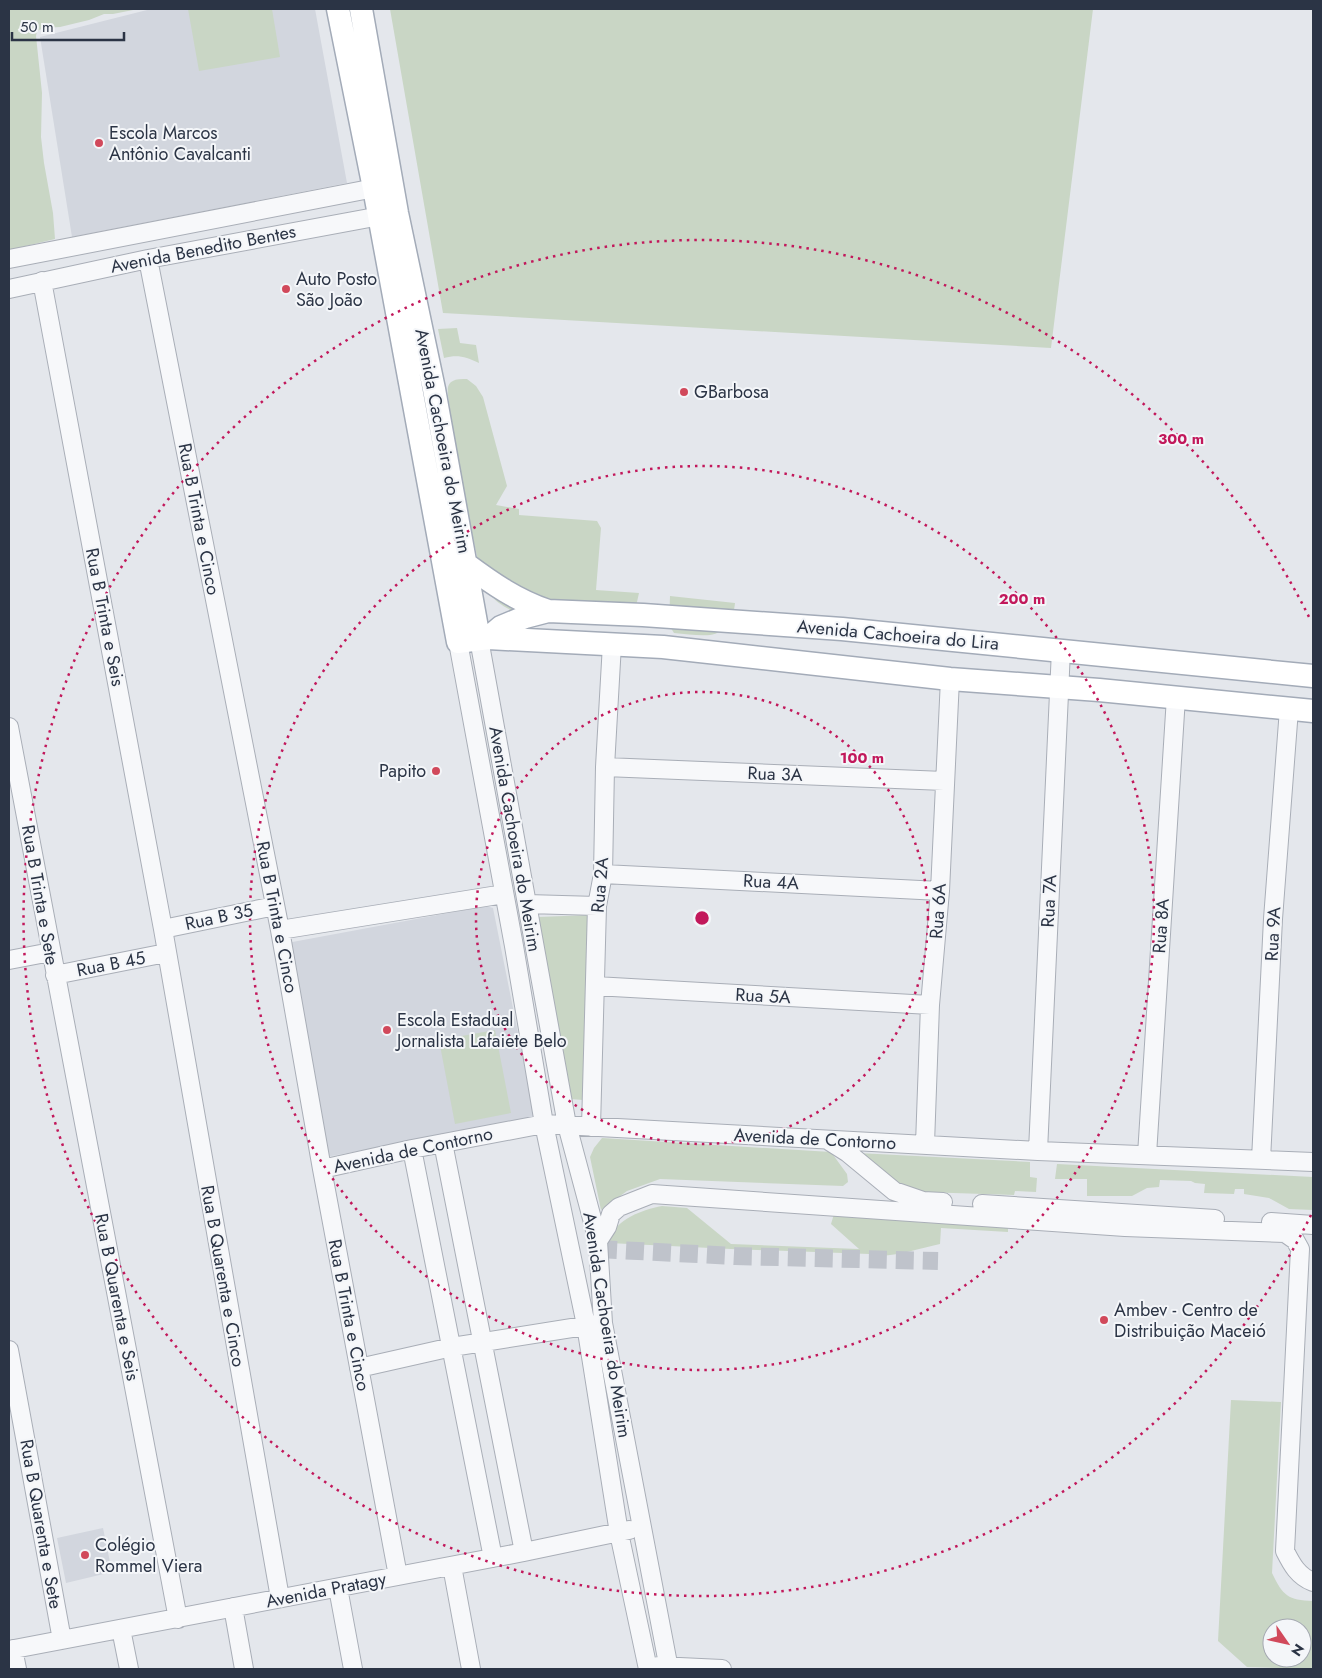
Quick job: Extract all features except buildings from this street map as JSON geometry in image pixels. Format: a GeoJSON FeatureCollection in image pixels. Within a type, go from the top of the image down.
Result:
{"type":"FeatureCollection","features":[{"type":"Feature","properties":{"kind":"main road","name":"Avenida Cachoeira do Meirim"},"geometry":{"type":"LineString","coordinates":[[338,9],[383,186]]}},
{"type":"Feature","properties":{"kind":"main road","name":"Avenida Cachoeira do Meirim"},"geometry":{"type":"LineString","coordinates":[[361,9],[388,215],[475,640]]}},
{"type":"Feature","properties":{"kind":"main road","name":"Avenida Cachoeira do Meirim"},"geometry":{"type":"LineString","coordinates":[[388,215],[434,389],[466,564],[475,640]]}},
{"type":"Feature","properties":{"kind":"main road"},"geometry":{"type":"LineString","coordinates":[[466,564],[497,587],[544,612]]}},
{"type":"Feature","properties":{"kind":"main road"},"geometry":{"type":"LineString","coordinates":[[536,640],[529,628],[536,616],[544,612]]}},
{"type":"Feature","properties":{"kind":"main road","name":"Avenida Cachoeira do Lira"},"geometry":{"type":"LineString","coordinates":[[475,640],[525,616],[544,612],[643,614],[842,629],[1313,676]]}},
{"type":"Feature","properties":{"kind":"main road","name":"Avenida Cachoeira do Lira"},"geometry":{"type":"LineString","coordinates":[[475,640],[536,640],[703,650],[950,679],[1058,686],[1313,711]]}},
{"type":"Feature","properties":{"kind":"street","name":"Avenida Benedito Bentes"},"geometry":{"type":"LineString","coordinates":[[9,259],[383,186]]}},
{"type":"Feature","properties":{"kind":"street","name":"Avenida Benedito Bentes"},"geometry":{"type":"LineString","coordinates":[[9,289],[148,259],[388,215]]}},
{"type":"Feature","properties":{"kind":"street","name":"Rua B Trinta e Cinco"},"geometry":{"type":"LineString","coordinates":[[148,259],[280,930],[322,1169],[398,1576]]}},
{"type":"Feature","properties":{"kind":"street","name":"Rua B Trinta e Seis"},"geometry":{"type":"LineString","coordinates":[[42,281],[166,953]]}},
{"type":"Feature","properties":{"kind":"street","name":"Avenida Cachoeira do Meirim"},"geometry":{"type":"LineString","coordinates":[[475,640],[504,894],[544,1124],[586,1325],[619,1533],[647,1668]]}},
{"type":"Feature","properties":{"kind":"street","name":"Avenida Cachoeira do Meirim"},"geometry":{"type":"LineString","coordinates":[[475,640],[568,1125],[598,1241],[603,1323],[669,1668]]}},
{"type":"Feature","properties":{"kind":"street","name":"Rua 2A"},"geometry":{"type":"LineString","coordinates":[[591,1127],[598,906],[602,874],[605,767],[612,644]]}},
{"type":"Feature","properties":{"kind":"street","name":"Rua 7A"},"geometry":{"type":"LineString","coordinates":[[1038,1151],[1060,650]]}},
{"type":"Feature","properties":{"kind":"street","name":"Rua 6A"},"geometry":{"type":"LineString","coordinates":[[925,1144],[930,1005],[940,891],[950,679]]}},
{"type":"Feature","properties":{"kind":"street","name":"Rua 8A"},"geometry":{"type":"LineString","coordinates":[[1146,1155],[1176,697]]}},
{"type":"Feature","properties":{"kind":"street","name":"Rua 9A"},"geometry":{"type":"LineString","coordinates":[[1262,1160],[1273,919],[1288,708]]}},
{"type":"Feature","properties":{"kind":"street","name":"Rua B Trinta e Sete"},"geometry":{"type":"LineString","coordinates":[[9,727],[55,975]]}},
{"type":"Feature","properties":{"kind":"street","name":"Rua 3A"},"geometry":{"type":"LineString","coordinates":[[605,767],[944,781]]}},
{"type":"Feature","properties":{"kind":"street","name":"Rua 4A"},"geometry":{"type":"LineString","coordinates":[[602,874],[940,891]]}},
{"type":"Feature","properties":{"kind":"street"},"geometry":{"type":"LineString","coordinates":[[280,930],[504,894]]}},
{"type":"Feature","properties":{"kind":"street"},"geometry":{"type":"LineString","coordinates":[[527,904],[598,906]]}},
{"type":"Feature","properties":{"kind":"street","name":"Rua B 35"},"geometry":{"type":"LineString","coordinates":[[163,929],[275,906]]}},
{"type":"Feature","properties":{"kind":"street"},"geometry":{"type":"LineString","coordinates":[[9,960],[51,952]]}},
{"type":"Feature","properties":{"kind":"street","name":"Rua B 45"},"geometry":{"type":"LineString","coordinates":[[55,975],[166,953]]}},
{"type":"Feature","properties":{"kind":"street","name":"Rua B Quarenta e Cinco"},"geometry":{"type":"LineString","coordinates":[[166,953],[280,1598]]}},
{"type":"Feature","properties":{"kind":"street","name":"Rua B Quarenta e Seis"},"geometry":{"type":"LineString","coordinates":[[55,975],[178,1618]]}},
{"type":"Feature","properties":{"kind":"street","name":"Rua 5A"},"geometry":{"type":"LineString","coordinates":[[595,986],[930,1005]]}},
{"type":"Feature","properties":{"kind":"street","name":"Avenida de Contorno"},"geometry":{"type":"LineString","coordinates":[[322,1169],[412,1148],[544,1124],[1038,1151],[1313,1162]]}},
{"type":"Feature","properties":{"kind":"street"},"geometry":{"type":"LineString","coordinates":[[826,1139],[848,1153],[894,1191],[923,1201],[1313,1225]]}},
{"type":"Feature","properties":{"kind":"street"},"geometry":{"type":"LineString","coordinates":[[443,1143],[524,1552]]}},
{"type":"Feature","properties":{"kind":"street"},"geometry":{"type":"LineString","coordinates":[[412,1148],[493,1558]]}},
{"type":"Feature","properties":{"kind":"street"},"geometry":{"type":"LineString","coordinates":[[598,1241],[607,1227],[611,1214],[619,1206],[652,1194],[1125,1227],[1285,1233],[1295,1240],[1300,1249],[1285,1551],[1294,1568],[1304,1578],[1313,1582]]}},
{"type":"Feature","properties":{"kind":"street"},"geometry":{"type":"LineString","coordinates":[[359,1368],[452,1347],[603,1323]]}},
{"type":"Feature","properties":{"kind":"street","name":"Rua B Quarenta e Sete"},"geometry":{"type":"LineString","coordinates":[[9,1350],[62,1640]]}},
{"type":"Feature","properties":{"kind":"street","name":"Avenida Pratagy"},"geometry":{"type":"LineString","coordinates":[[11,1649],[452,1566],[642,1527]]}},
{"type":"Feature","properties":{"kind":"street"},"geometry":{"type":"LineString","coordinates":[[452,1566],[471,1669]]}},
{"type":"Feature","properties":{"kind":"street"},"geometry":{"type":"LineString","coordinates":[[338,1588],[353,1669]]}},
{"type":"Feature","properties":{"kind":"street"},"geometry":{"type":"LineString","coordinates":[[233,1607],[244,1669]]}},
{"type":"Feature","properties":{"kind":"street"},"geometry":{"type":"LineString","coordinates":[[121,1628],[129,1669]]}},
{"type":"Feature","properties":{"kind":"street"},"geometry":{"type":"LineString","coordinates":[[11,1649],[17,1669]]}},
{"type":"Feature","properties":{"kind":"street"},"geometry":{"type":"LineString","coordinates":[[647,1668],[722,1669]]}},
{"type":"Feature","properties":{"kind":"shaded area"},"geometry":{"type":"Polygon","coordinates":[[[151,9],[315,9],[347,183],[72,237],[40,37],[151,9]]]}},
{"type":"Feature","properties":{"kind":"shaded area"},"geometry":{"type":"Polygon","coordinates":[[[486,906],[493,908],[535,1118],[326,1157],[287,943],[486,906]]]}},
{"type":"Feature","properties":{"kind":"shaded area","name":"Colégio Rommel Viera"},"geometry":{"type":"Polygon","coordinates":[[[103,1528],[112,1572],[66,1583],[57,1538],[103,1528]]]}},
{"type":"Feature","properties":{"kind":"green space"},"geometry":{"type":"Polygon","coordinates":[[[9,9],[138,9],[104,14],[89,20],[37,31],[42,93],[41,137],[53,213],[55,239],[9,250],[9,9]]]}},
{"type":"Feature","properties":{"kind":"green space"},"geometry":{"type":"Polygon","coordinates":[[[188,9],[272,9],[280,57],[199,71],[188,9]]]}},
{"type":"Feature","properties":{"kind":"green space"},"geometry":{"type":"Polygon","coordinates":[[[390,9],[1093,9],[1051,348],[443,313],[390,9]]]}},
{"type":"Feature","properties":{"kind":"green space"},"geometry":{"type":"Polygon","coordinates":[[[457,328],[460,343],[476,345],[479,363],[462,357],[444,358],[438,329],[457,328]]]}},
{"type":"Feature","properties":{"kind":"green space"},"geometry":{"type":"Polygon","coordinates":[[[457,379],[467,379],[476,386],[483,397],[507,486],[496,505],[519,509],[519,515],[597,521],[601,528],[596,590],[639,593],[632,612],[514,612],[493,598],[481,575],[448,420],[450,406],[448,387],[451,382],[457,379]]]}},
{"type":"Feature","properties":{"kind":"green space"},"geometry":{"type":"Polygon","coordinates":[[[670,596],[735,603],[728,624],[715,634],[674,633],[669,625],[670,596]]]}},
{"type":"Feature","properties":{"kind":"green space"},"geometry":{"type":"Polygon","coordinates":[[[590,915],[583,1100],[570,1099],[538,917],[590,915]]]}},
{"type":"Feature","properties":{"kind":"green space"},"geometry":{"type":"Polygon","coordinates":[[[495,1030],[511,1113],[455,1124],[439,1040],[495,1030]]]}},
{"type":"Feature","properties":{"kind":"green space"},"geometry":{"type":"Polygon","coordinates":[[[602,1138],[831,1152],[847,1174],[848,1182],[843,1186],[660,1179],[627,1191],[601,1210],[590,1157],[602,1138]]]}},
{"type":"Feature","properties":{"kind":"green space"},"geometry":{"type":"Polygon","coordinates":[[[858,1153],[1030,1162],[1030,1177],[1037,1178],[1036,1192],[1015,1191],[1014,1195],[923,1192],[896,1184],[858,1153]]]}},
{"type":"Feature","properties":{"kind":"green space"},"geometry":{"type":"Polygon","coordinates":[[[1057,1164],[1313,1177],[1313,1210],[1289,1209],[1269,1198],[1244,1194],[1244,1189],[1235,1189],[1234,1194],[1204,1193],[1205,1184],[1191,1181],[1160,1180],[1159,1187],[1147,1188],[1132,1196],[1087,1196],[1087,1179],[1055,1179],[1057,1164]]]}},
{"type":"Feature","properties":{"kind":"green space"},"geometry":{"type":"Polygon","coordinates":[[[662,1206],[687,1208],[731,1244],[859,1249],[831,1224],[834,1214],[927,1223],[1008,1226],[1008,1232],[941,1228],[940,1244],[885,1256],[609,1243],[608,1239],[612,1232],[631,1216],[662,1206]]]}},
{"type":"Feature","properties":{"kind":"green space"},"geometry":{"type":"Polygon","coordinates":[[[1231,1400],[1281,1402],[1272,1573],[1283,1592],[1287,1595],[1292,1598],[1313,1601],[1313,1669],[1280,1668],[1312,1668],[1312,1618],[1262,1618],[1262,1667],[1247,1667],[1218,1641],[1231,1400]]]}},
{"type":"Feature","properties":{"kind":"tunnel"},"geometry":{"type":"LineString","coordinates":[[599,1249],[735,1256],[938,1261]]}},
{"type":"Feature","properties":{"kind":"place","name":"Escola Marcos Antônio Cavalcanti"},"geometry":{"type":"Point","coordinates":[99,143]}},
{"type":"Feature","properties":{"kind":"place","name":"Auto Posto São João"},"geometry":{"type":"Point","coordinates":[286,289]}},
{"type":"Feature","properties":{"kind":"place","name":"GBarbosa"},"geometry":{"type":"Point","coordinates":[684,392]}},
{"type":"Feature","properties":{"kind":"place","name":"Papito"},"geometry":{"type":"Point","coordinates":[436,771]}},
{"type":"Feature","properties":{"kind":"place","name":"Escola Estadual Jornalista Lafaiete Belo"},"geometry":{"type":"Point","coordinates":[387,1030]}},
{"type":"Feature","properties":{"kind":"place","name":"Ambev - Centro de Distribuição Maceió"},"geometry":{"type":"Point","coordinates":[1104,1320]}},
{"type":"Feature","properties":{"kind":"place","name":"Colégio Rommel Viera"},"geometry":{"type":"Point","coordinates":[85,1555]}}]}
